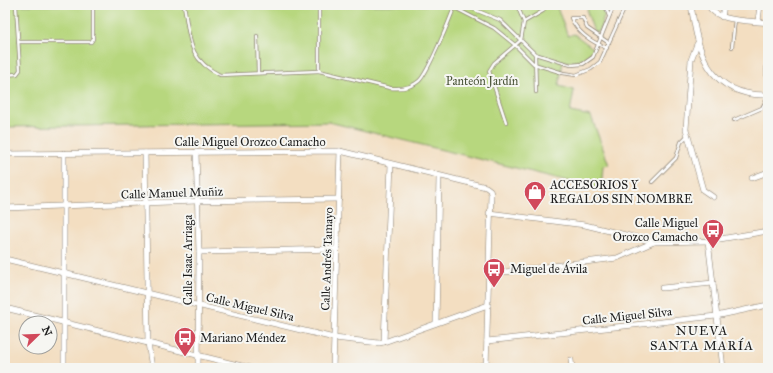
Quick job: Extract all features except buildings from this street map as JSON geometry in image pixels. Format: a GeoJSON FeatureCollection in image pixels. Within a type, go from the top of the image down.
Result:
{"type":"FeatureCollection","features":[{"type":"Feature","properties":{"kind":"street"},"geometry":{"type":"LineString","coordinates":[[691,5],[697,44],[705,62],[725,84],[747,94],[768,96]]}},
{"type":"Feature","properties":{"kind":"street"},"geometry":{"type":"LineString","coordinates":[[708,5],[713,13],[722,17],[768,23]]}},
{"type":"Feature","properties":{"kind":"street"},"geometry":{"type":"LineString","coordinates":[[722,17],[724,5]]}},
{"type":"Feature","properties":{"kind":"street"},"geometry":{"type":"LineString","coordinates":[[758,21],[760,5]]}},
{"type":"Feature","properties":{"kind":"street"},"geometry":{"type":"LineString","coordinates":[[697,44],[691,60],[686,125],[704,190],[712,197]]}},
{"type":"Feature","properties":{"kind":"street"},"geometry":{"type":"LineString","coordinates":[[767,74],[768,62]]}},
{"type":"Feature","properties":{"kind":"street","name":"Calle Miguel Orozco Camacho"},"geometry":{"type":"LineString","coordinates":[[5,154],[340,151],[440,177],[486,187],[490,190],[489,214]]}},
{"type":"Feature","properties":{"kind":"street","name":"Calle Andrés Tamayo"},"geometry":{"type":"LineString","coordinates":[[333,368],[340,151]]}},
{"type":"Feature","properties":{"kind":"street","name":"Calle Isaac Arriaga"},"geometry":{"type":"LineString","coordinates":[[196,152],[199,252],[198,368]]}},
{"type":"Feature","properties":{"kind":"street"},"geometry":{"type":"LineString","coordinates":[[145,153],[148,343],[152,368]]}},
{"type":"Feature","properties":{"kind":"street"},"geometry":{"type":"LineString","coordinates":[[64,154],[64,368]]}},
{"type":"Feature","properties":{"kind":"street"},"geometry":{"type":"LineString","coordinates":[[384,342],[391,164]]}},
{"type":"Feature","properties":{"kind":"street"},"geometry":{"type":"LineString","coordinates":[[752,178],[768,172]]}},
{"type":"Feature","properties":{"kind":"street"},"geometry":{"type":"LineString","coordinates":[[436,323],[440,177]]}},
{"type":"Feature","properties":{"kind":"street","name":"Calle Manuel Muñiz"},"geometry":{"type":"LineString","coordinates":[[5,208],[198,201],[339,199]]}},
{"type":"Feature","properties":{"kind":"street"},"geometry":{"type":"LineString","coordinates":[[472,368],[487,366],[489,214],[585,225],[654,242],[708,241],[768,231]]}},
{"type":"Feature","properties":{"kind":"street"},"geometry":{"type":"LineString","coordinates":[[708,241],[723,368]]}},
{"type":"Feature","properties":{"kind":"street"},"geometry":{"type":"LineString","coordinates":[[488,274],[618,258],[654,242]]}},
{"type":"Feature","properties":{"kind":"street"},"geometry":{"type":"LineString","coordinates":[[199,252],[337,249]]}},
{"type":"Feature","properties":{"kind":"street","name":"Calle Miguel Silva"},"geometry":{"type":"LineString","coordinates":[[5,259],[334,338],[378,343],[488,305]]}},
{"type":"Feature","properties":{"kind":"street"},"geometry":{"type":"LineString","coordinates":[[662,288],[713,283]]}},
{"type":"Feature","properties":{"kind":"street","name":"Calle Miguel Silva"},"geometry":{"type":"LineString","coordinates":[[487,341],[716,316],[768,305]]}},
{"type":"Feature","properties":{"kind":"street"},"geometry":{"type":"LineString","coordinates":[[5,308],[250,368]]}},
{"type":"Feature","properties":{"kind":"street"},"geometry":{"type":"LineString","coordinates":[[571,360],[572,368]]}},
{"type":"Feature","properties":{"kind":"street"},"geometry":{"type":"LineString","coordinates":[[5,367],[9,368]]}},
{"type":"Feature","properties":{"kind":"lane"},"geometry":{"type":"LineString","coordinates":[[5,75],[17,74],[20,71],[16,5]]}},
{"type":"Feature","properties":{"kind":"lane"},"geometry":{"type":"LineString","coordinates":[[18,42],[92,42],[93,5]]}},
{"type":"Feature","properties":{"kind":"lane"},"geometry":{"type":"LineString","coordinates":[[184,5],[190,42],[196,57],[207,68],[220,75],[319,71],[398,89],[414,84],[425,74],[455,5]]}},
{"type":"Feature","properties":{"kind":"lane"},"geometry":{"type":"LineString","coordinates":[[319,5],[319,71]]}},
{"type":"Feature","properties":{"kind":"lane"},"geometry":{"type":"LineString","coordinates":[[449,5],[454,9],[494,28],[515,45],[534,64],[563,73],[581,74],[600,62],[626,5]]}},
{"type":"Feature","properties":{"kind":"lane"},"geometry":{"type":"LineString","coordinates":[[463,5],[498,19],[535,54],[564,64],[579,65],[593,57],[614,5]]}},
{"type":"Feature","properties":{"kind":"lane"},"geometry":{"type":"LineString","coordinates":[[506,122],[490,78],[489,71],[494,63],[521,40],[524,22],[517,5]]}},
{"type":"Feature","properties":{"kind":"lane"},"geometry":{"type":"LineString","coordinates":[[524,22],[542,11],[545,5]]}},
{"type":"Feature","properties":{"kind":"lane"},"geometry":{"type":"LineString","coordinates":[[605,5],[609,17]]}},
{"type":"Feature","properties":{"kind":"lane"},"geometry":{"type":"LineString","coordinates":[[606,48],[598,45],[578,31],[571,18],[583,18],[587,28],[600,39],[609,43]]}},
{"type":"Feature","properties":{"kind":"lane"},"geometry":{"type":"LineString","coordinates":[[732,47],[735,18]]}},
{"type":"Feature","properties":{"kind":"lane"},"geometry":{"type":"LineString","coordinates":[[257,36],[258,73]]}},
{"type":"Feature","properties":{"kind":"lane"},"geometry":{"type":"LineString","coordinates":[[535,54],[534,64],[536,92]]}},
{"type":"Feature","properties":{"kind":"lane"},"geometry":{"type":"LineString","coordinates":[[734,120],[762,108],[768,96]]}},
{"type":"Feature","properties":{"kind":"lane"},"geometry":{"type":"LineString","coordinates":[[652,182],[676,158],[681,142],[688,135]]}},
{"type":"Feature","properties":{"kind":"green space","name":"Panteón Jardín"},"geometry":{"type":"Polygon","coordinates":[[[5,5],[556,5],[568,36],[574,34],[593,48],[588,56],[581,60],[573,62],[563,61],[559,86],[574,90],[570,112],[591,116],[609,165],[603,166],[601,189],[329,122],[5,127],[5,5]]]}},
{"type":"Feature","properties":{"kind":"green space"},"geometry":{"type":"Polygon","coordinates":[[[588,5],[602,5],[605,14],[599,32],[594,32],[587,12],[588,5]]]}},
{"type":"Feature","properties":{"kind":"place","name":"ACCESORIOS Y REGALOS SIN NOMBRE"},"geometry":{"type":"Point","coordinates":[535,212]}},
{"type":"Feature","properties":{"kind":"place","name":"Calle Miguel Orozco Camacho"},"geometry":{"type":"Point","coordinates":[713,250]}},
{"type":"Feature","properties":{"kind":"place","name":"Miguel de Ávila"},"geometry":{"type":"Point","coordinates":[494,288]}},
{"type":"Feature","properties":{"kind":"place","name":"Mariano Méndez"},"geometry":{"type":"Point","coordinates":[185,358]}},
{"type":"Feature","properties":{"kind":"district","name":"NUEVA SANTA MARÍA"},"geometry":{"type":"Point","coordinates":[702,338]}}]}
